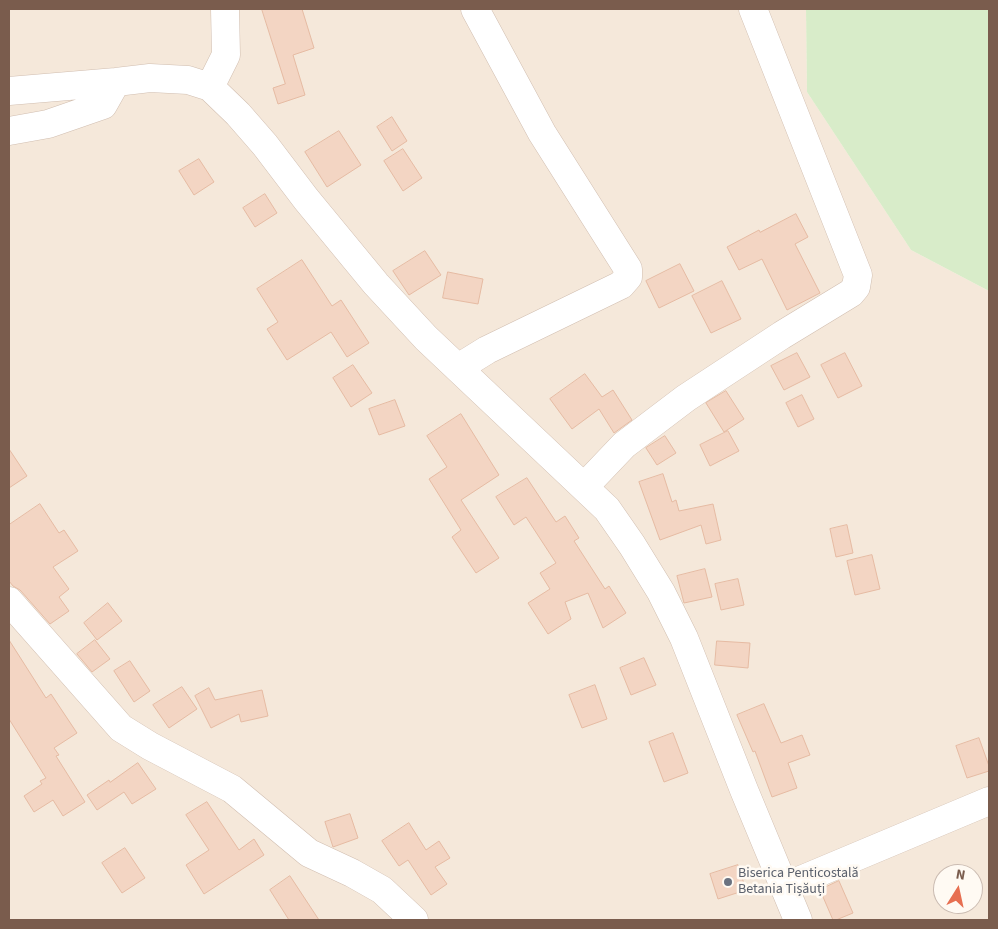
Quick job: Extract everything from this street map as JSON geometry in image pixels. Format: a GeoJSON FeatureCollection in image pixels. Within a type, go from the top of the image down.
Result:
{"type":"FeatureCollection","features":[{"type":"Feature","properties":{"kind":"street"},"geometry":{"type":"LineString","coordinates":[[210,86],[226,55],[225,9]]}},
{"type":"Feature","properties":{"kind":"street"},"geometry":{"type":"LineString","coordinates":[[458,368],[487,350],[621,285],[628,278],[628,269],[542,133],[476,9]]}},
{"type":"Feature","properties":{"kind":"street"},"geometry":{"type":"LineString","coordinates":[[584,487],[624,444],[686,398],[782,335],[851,293],[856,286],[858,276],[753,9]]}},
{"type":"Feature","properties":{"kind":"street"},"geometry":{"type":"LineString","coordinates":[[9,91],[150,78],[171,78],[210,86],[238,114],[376,284],[426,338],[607,510],[632,545],[661,592],[684,638],[798,920]]}},
{"type":"Feature","properties":{"kind":"street"},"geometry":{"type":"LineString","coordinates":[[9,131],[48,124],[103,105],[116,82]]}},
{"type":"Feature","properties":{"kind":"street"},"geometry":{"type":"LineString","coordinates":[[9,601],[121,728],[150,746],[232,789],[309,853],[352,873],[382,890],[414,920]]}},
{"type":"Feature","properties":{"kind":"street"},"geometry":{"type":"LineString","coordinates":[[784,887],[989,801]]}},
{"type":"Feature","properties":{"kind":"shaded area"},"geometry":{"type":"Polygon","coordinates":[[[9,9],[806,9],[807,92],[911,250],[989,291],[989,920],[9,920],[9,9]]]}},
{"type":"Feature","properties":{"kind":"green space"},"geometry":{"type":"Polygon","coordinates":[[[806,9],[989,9],[989,291],[911,250],[807,92],[806,9]]]}},
{"type":"Feature","properties":{"kind":"building"},"geometry":{"type":"Polygon","coordinates":[[[262,9],[302,9],[314,48],[293,55],[305,95],[278,104],[273,88],[285,84],[262,9]]]}},
{"type":"Feature","properties":{"kind":"building"},"geometry":{"type":"Polygon","coordinates":[[[392,117],[407,141],[392,151],[377,127],[392,117]]]}},
{"type":"Feature","properties":{"kind":"building"},"geometry":{"type":"Polygon","coordinates":[[[339,131],[361,165],[327,187],[305,152],[339,131]]]}},
{"type":"Feature","properties":{"kind":"building"},"geometry":{"type":"Polygon","coordinates":[[[403,149],[422,178],[403,191],[384,161],[403,149]]]}},
{"type":"Feature","properties":{"kind":"building"},"geometry":{"type":"Polygon","coordinates":[[[199,159],[214,182],[194,195],[179,171],[199,159]]]}},
{"type":"Feature","properties":{"kind":"building"},"geometry":{"type":"Polygon","coordinates":[[[265,194],[277,213],[255,227],[243,208],[265,194]]]}},
{"type":"Feature","properties":{"kind":"building"},"geometry":{"type":"Polygon","coordinates":[[[796,214],[808,237],[795,244],[820,293],[787,310],[762,259],[739,270],[727,247],[759,230],[760,232],[796,214]]]}},
{"type":"Feature","properties":{"kind":"building"},"geometry":{"type":"Polygon","coordinates":[[[425,251],[441,275],[409,295],[393,271],[425,251]]]}},
{"type":"Feature","properties":{"kind":"building"},"geometry":{"type":"Polygon","coordinates":[[[302,260],[332,306],[341,300],[369,343],[347,357],[331,332],[287,360],[267,329],[278,322],[257,289],[302,260]]]}},
{"type":"Feature","properties":{"kind":"building"},"geometry":{"type":"Polygon","coordinates":[[[680,264],[694,291],[659,308],[646,281],[680,264]]]}},
{"type":"Feature","properties":{"kind":"building"},"geometry":{"type":"Polygon","coordinates":[[[448,272],[483,279],[478,304],[443,298],[448,272]]]}},
{"type":"Feature","properties":{"kind":"building"},"geometry":{"type":"Polygon","coordinates":[[[722,281],[741,319],[711,333],[692,296],[722,281]]]}},
{"type":"Feature","properties":{"kind":"building"},"geometry":{"type":"Polygon","coordinates":[[[797,353],[810,377],[784,390],[771,366],[797,353]]]}},
{"type":"Feature","properties":{"kind":"building"},"geometry":{"type":"Polygon","coordinates":[[[845,353],[862,386],[838,398],[821,365],[845,353]]]}},
{"type":"Feature","properties":{"kind":"building"},"geometry":{"type":"Polygon","coordinates":[[[353,365],[372,393],[351,407],[333,378],[353,365]]]}},
{"type":"Feature","properties":{"kind":"building"},"geometry":{"type":"Polygon","coordinates":[[[585,374],[602,397],[613,390],[632,420],[614,433],[599,409],[572,429],[550,399],[585,374]]]}},
{"type":"Feature","properties":{"kind":"building"},"geometry":{"type":"Polygon","coordinates":[[[726,391],[744,419],[724,432],[706,403],[726,391]]]}},
{"type":"Feature","properties":{"kind":"building"},"geometry":{"type":"Polygon","coordinates":[[[802,395],[814,419],[798,427],[786,403],[802,395]]]}},
{"type":"Feature","properties":{"kind":"building"},"geometry":{"type":"Polygon","coordinates":[[[395,400],[405,426],[379,435],[369,409],[395,400]]]}},
{"type":"Feature","properties":{"kind":"building"},"geometry":{"type":"Polygon","coordinates":[[[461,414],[499,475],[461,500],[499,558],[476,573],[452,537],[461,530],[429,479],[447,467],[427,436],[461,414]]]}},
{"type":"Feature","properties":{"kind":"building"},"geometry":{"type":"Polygon","coordinates":[[[728,431],[739,451],[710,466],[700,445],[728,431]]]}},
{"type":"Feature","properties":{"kind":"building"},"geometry":{"type":"Polygon","coordinates":[[[665,436],[676,453],[657,465],[646,448],[665,436]]]}},
{"type":"Feature","properties":{"kind":"building"},"geometry":{"type":"Polygon","coordinates":[[[9,449],[27,476],[9,488],[9,449]]]}},
{"type":"Feature","properties":{"kind":"building"},"geometry":{"type":"Polygon","coordinates":[[[663,474],[672,502],[676,500],[679,511],[713,504],[721,540],[706,544],[701,525],[660,540],[639,482],[663,474]]]}},
{"type":"Feature","properties":{"kind":"building"},"geometry":{"type":"Polygon","coordinates":[[[527,478],[556,522],[565,516],[579,538],[574,541],[605,589],[609,586],[626,613],[603,628],[588,593],[565,602],[571,619],[548,634],[528,603],[550,589],[540,573],[556,563],[526,517],[514,525],[496,497],[527,478]]]}},
{"type":"Feature","properties":{"kind":"building"},"geometry":{"type":"Polygon","coordinates":[[[40,504],[59,533],[64,530],[78,551],[53,567],[69,589],[59,597],[69,611],[50,624],[20,590],[9,581],[9,525],[40,504]]]}},
{"type":"Feature","properties":{"kind":"building"},"geometry":{"type":"Polygon","coordinates":[[[847,525],[853,553],[836,557],[830,529],[847,525]]]}},
{"type":"Feature","properties":{"kind":"building"},"geometry":{"type":"Polygon","coordinates":[[[872,555],[880,589],[855,595],[847,561],[872,555]]]}},
{"type":"Feature","properties":{"kind":"building"},"geometry":{"type":"Polygon","coordinates":[[[705,569],[712,597],[684,603],[677,576],[705,569]]]}},
{"type":"Feature","properties":{"kind":"building"},"geometry":{"type":"Polygon","coordinates":[[[738,579],[744,605],[721,610],[715,584],[738,579]]]}},
{"type":"Feature","properties":{"kind":"building"},"geometry":{"type":"Polygon","coordinates":[[[108,603],[122,621],[97,640],[84,623],[108,603]]]}},
{"type":"Feature","properties":{"kind":"building"},"geometry":{"type":"Polygon","coordinates":[[[9,640],[46,698],[51,694],[77,733],[54,748],[59,755],[56,756],[85,802],[63,816],[53,800],[34,812],[24,796],[42,784],[40,781],[46,778],[9,719],[9,640]]]}},
{"type":"Feature","properties":{"kind":"building"},"geometry":{"type":"Polygon","coordinates":[[[95,640],[110,659],[92,672],[77,654],[95,640]]]}},
{"type":"Feature","properties":{"kind":"building"},"geometry":{"type":"Polygon","coordinates":[[[717,641],[750,643],[748,668],[715,665],[717,641]]]}},
{"type":"Feature","properties":{"kind":"building"},"geometry":{"type":"Polygon","coordinates":[[[644,658],[656,685],[631,695],[620,668],[644,658]]]}},
{"type":"Feature","properties":{"kind":"building"},"geometry":{"type":"Polygon","coordinates":[[[130,661],[150,691],[134,702],[114,671],[130,661]]]}},
{"type":"Feature","properties":{"kind":"building"},"geometry":{"type":"Polygon","coordinates":[[[595,685],[607,719],[582,728],[569,695],[595,685]]]}},
{"type":"Feature","properties":{"kind":"building"},"geometry":{"type":"Polygon","coordinates":[[[182,687],[197,709],[169,728],[153,705],[182,687]]]}},
{"type":"Feature","properties":{"kind":"building"},"geometry":{"type":"Polygon","coordinates":[[[209,688],[215,700],[262,690],[268,716],[241,722],[239,714],[211,728],[195,696],[209,688]]]}},
{"type":"Feature","properties":{"kind":"building"},"geometry":{"type":"Polygon","coordinates":[[[764,704],[781,743],[802,735],[810,755],[788,763],[797,788],[772,797],[755,751],[753,752],[737,715],[764,704]]]}},
{"type":"Feature","properties":{"kind":"building"},"geometry":{"type":"Polygon","coordinates":[[[673,733],[688,773],[664,782],[649,742],[673,733]]]}},
{"type":"Feature","properties":{"kind":"building"},"geometry":{"type":"Polygon","coordinates":[[[979,738],[989,771],[967,778],[956,746],[979,738]]]}},
{"type":"Feature","properties":{"kind":"building"},"geometry":{"type":"Polygon","coordinates":[[[138,763],[156,789],[132,804],[124,792],[97,810],[87,795],[138,763]]]}},
{"type":"Feature","properties":{"kind":"building"},"geometry":{"type":"Polygon","coordinates":[[[207,802],[239,850],[254,839],[264,855],[204,894],[186,865],[209,850],[186,815],[207,802]]]}},
{"type":"Feature","properties":{"kind":"building"},"geometry":{"type":"Polygon","coordinates":[[[350,814],[358,838],[333,847],[325,822],[350,814]]]}},
{"type":"Feature","properties":{"kind":"building"},"geometry":{"type":"Polygon","coordinates":[[[409,823],[426,850],[439,841],[450,858],[435,867],[447,884],[431,895],[408,860],[399,866],[382,841],[409,823]]]}},
{"type":"Feature","properties":{"kind":"building"},"geometry":{"type":"Polygon","coordinates":[[[125,848],[145,878],[122,893],[102,863],[125,848]]]}},
{"type":"Feature","properties":{"kind":"building","name":"Biserica Penticostală Betania Tișăuți"},"geometry":{"type":"Polygon","coordinates":[[[738,865],[746,890],[718,899],[710,874],[738,865]]]}},
{"type":"Feature","properties":{"kind":"building"},"geometry":{"type":"Polygon","coordinates":[[[290,876],[319,920],[289,920],[270,890],[290,876]]]}},
{"type":"Feature","properties":{"kind":"building"},"geometry":{"type":"Polygon","coordinates":[[[839,881],[853,913],[833,920],[820,890],[839,881]]]}},
{"type":"Feature","properties":{"kind":"place","name":"Biserica Penticostală Betania Tișăuți"},"geometry":{"type":"Point","coordinates":[728,882]}}]}
